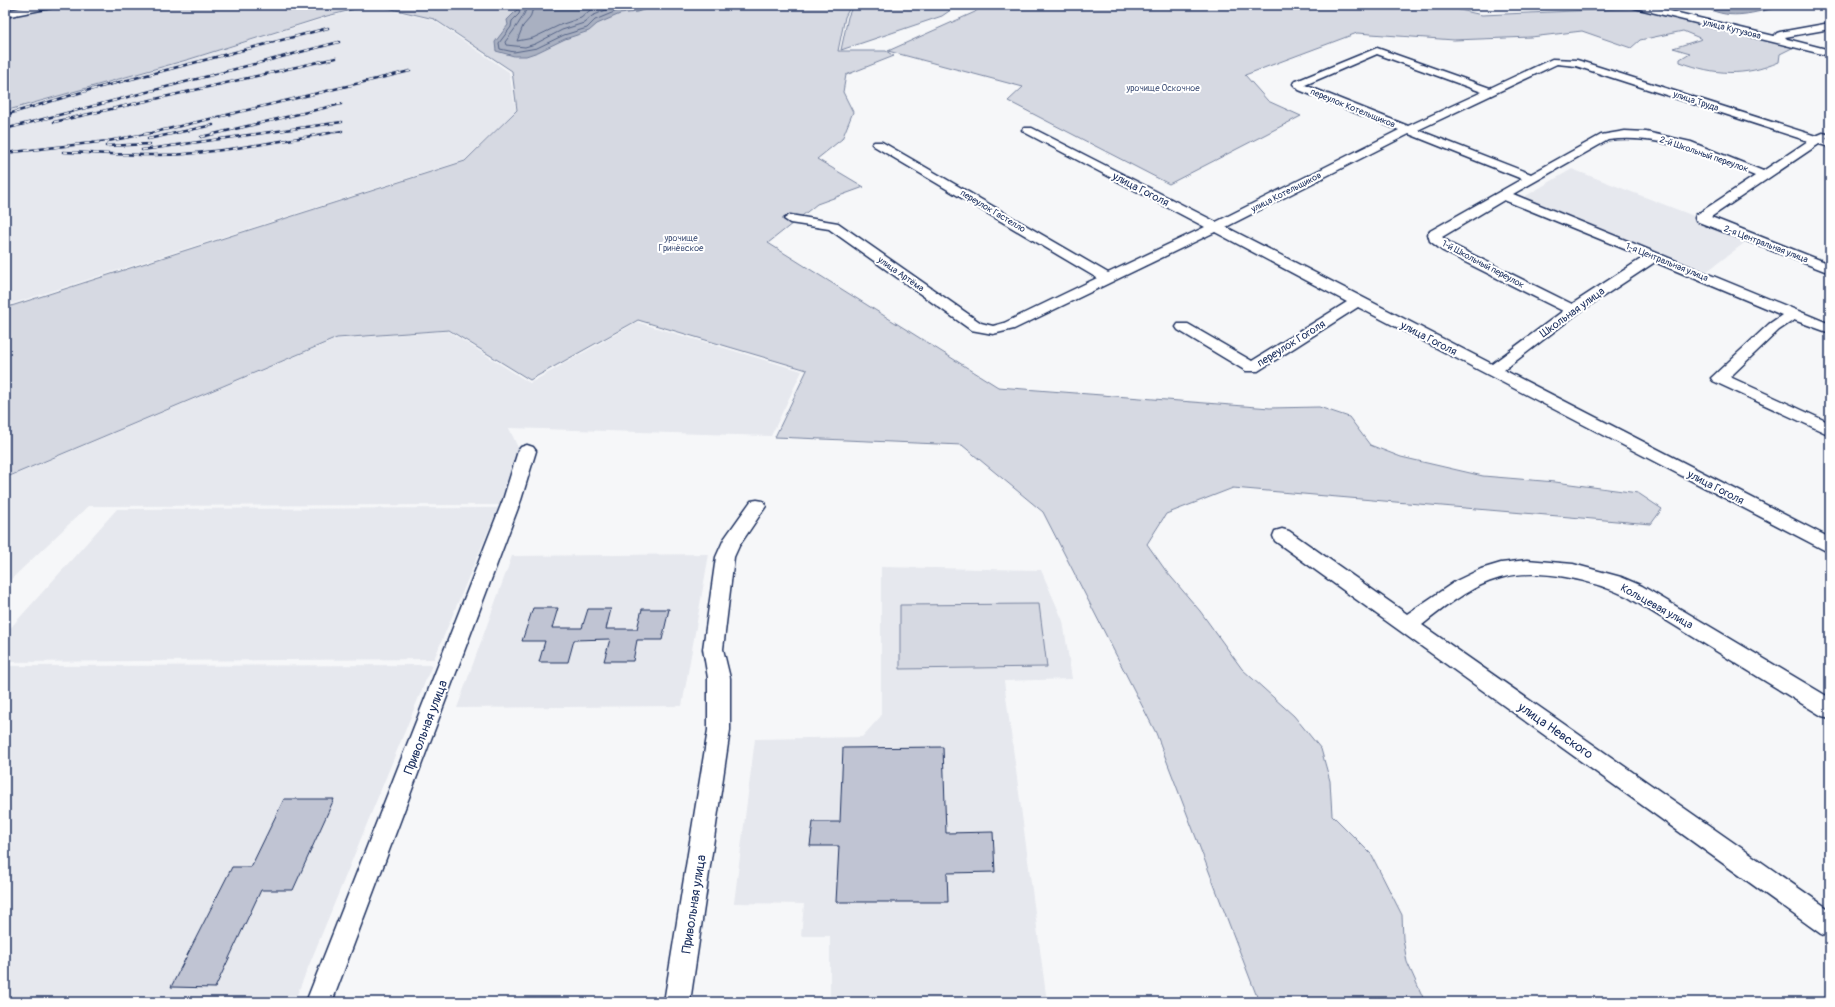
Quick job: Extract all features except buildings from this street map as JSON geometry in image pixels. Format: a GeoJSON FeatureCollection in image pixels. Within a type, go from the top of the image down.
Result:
{"type":"FeatureCollection","features":[{"type":"Feature","properties":{"kind":"main road"},"geometry":{"type":"LineString","coordinates":[[5,12],[37,5]]}},
{"type":"Feature","properties":{"kind":"main road"},"geometry":{"type":"LineString","coordinates":[[5,12],[51,5]]}},
{"type":"Feature","properties":{"kind":"street","name":"улица Кутузова"},"geometry":{"type":"LineString","coordinates":[[1634,5],[1830,52]]}},
{"type":"Feature","properties":{"kind":"street"},"geometry":{"type":"LineString","coordinates":[[1784,41],[1779,37],[1780,34],[1830,26]]}},
{"type":"Feature","properties":{"kind":"street","name":"переулок Котельщиков"},"geometry":{"type":"LineString","coordinates":[[1490,91],[1377,51],[1298,84],[1303,88],[1534,179]]}},
{"type":"Feature","properties":{"kind":"street","name":"улица Котельщиков"},"geometry":{"type":"LineString","coordinates":[[1009,326],[1216,227],[1408,130],[1550,62],[1562,60]]}},
{"type":"Feature","properties":{"kind":"street","name":"улица Труда"},"geometry":{"type":"LineString","coordinates":[[1562,60],[1577,63],[1830,144]]}},
{"type":"Feature","properties":{"kind":"street","name":"улица Гоголя"},"geometry":{"type":"LineString","coordinates":[[1028,130],[1830,546]]}},
{"type":"Feature","properties":{"kind":"street"},"geometry":{"type":"LineString","coordinates":[[1765,176],[1830,132]]}},
{"type":"Feature","properties":{"kind":"street","name":"2-й Школьный переулок"},"geometry":{"type":"LineString","coordinates":[[1534,179],[1605,137],[1631,134],[1648,135],[1676,142],[1765,176]]}},
{"type":"Feature","properties":{"kind":"street","name":"переулок Гастелло"},"geometry":{"type":"LineString","coordinates":[[878,144],[1108,279]]}},
{"type":"Feature","properties":{"kind":"street","name":"2-я Центральная улица"},"geometry":{"type":"LineString","coordinates":[[1765,176],[1701,218],[1830,269]]}},
{"type":"Feature","properties":{"kind":"street","name":"1-й Школьный переулок"},"geometry":{"type":"LineString","coordinates":[[1534,179],[1438,231],[1435,234],[1435,238],[1448,248],[1572,310]]}},
{"type":"Feature","properties":{"kind":"street","name":"1-я Центральная улица"},"geometry":{"type":"LineString","coordinates":[[1504,195],[1830,329]]}},
{"type":"Feature","properties":{"kind":"street","name":"улица Артёма"},"geometry":{"type":"LineString","coordinates":[[790,219],[833,226],[976,327],[994,330],[1009,326]]}},
{"type":"Feature","properties":{"kind":"street","name":"Школьная улица"},"geometry":{"type":"LineString","coordinates":[[1493,371],[1572,310],[1654,256]]}},
{"type":"Feature","properties":{"kind":"street","name":"переулок Гоголя"},"geometry":{"type":"LineString","coordinates":[[1183,327],[1252,368],[1358,301]]}},
{"type":"Feature","properties":{"kind":"street"},"geometry":{"type":"LineString","coordinates":[[1793,314],[1774,327],[1719,378],[1830,430]]}},
{"type":"Feature","properties":{"kind":"street","name":"Привольная улица"},"geometry":{"type":"LineString","coordinates":[[319,1002],[512,500],[527,450]]}},
{"type":"Feature","properties":{"kind":"street","name":"Привольная улица"},"geometry":{"type":"LineString","coordinates":[[677,1002],[719,730],[719,678],[713,649],[725,557],[731,544],[758,506]]}},
{"type":"Feature","properties":{"kind":"street","name":"улица Невского"},"geometry":{"type":"LineString","coordinates":[[1282,536],[1830,925]]}},
{"type":"Feature","properties":{"kind":"street","name":"Кольцевая улица"},"geometry":{"type":"LineString","coordinates":[[1407,625],[1433,605],[1461,587],[1481,577],[1502,570],[1536,568],[1579,573],[1614,582],[1649,599],[1830,709]]}},
{"type":"Feature","properties":{"kind":"shaded area"},"geometry":{"type":"Polygon","coordinates":[[[373,6],[433,20],[509,72],[516,110],[465,160],[5,306],[5,112],[192,59],[329,17],[373,6]]]}},
{"type":"Feature","properties":{"kind":"shaded area"},"geometry":{"type":"Polygon","coordinates":[[[1572,169],[1751,238],[1706,272],[1524,197],[1572,169]]]}},
{"type":"Feature","properties":{"kind":"shaded area"},"geometry":{"type":"Polygon","coordinates":[[[637,322],[802,371],[771,436],[509,428],[520,452],[500,505],[88,506],[5,585],[5,479],[337,339],[448,331],[530,383],[637,322]]]}},
{"type":"Feature","properties":{"kind":"shaded area"},"geometry":{"type":"Polygon","coordinates":[[[498,508],[434,659],[5,662],[5,634],[117,509],[498,508]]]}},
{"type":"Feature","properties":{"kind":"shaded area"},"geometry":{"type":"Polygon","coordinates":[[[709,554],[682,706],[457,708],[512,556],[709,554]]]}},
{"type":"Feature","properties":{"kind":"shaded area"},"geometry":{"type":"Polygon","coordinates":[[[881,567],[1041,570],[1063,621],[1072,679],[1004,681],[1047,1002],[830,1002],[830,936],[801,936],[804,904],[734,903],[755,739],[862,737],[881,716],[881,567]]]}},
{"type":"Feature","properties":{"kind":"shaded area"},"geometry":{"type":"Polygon","coordinates":[[[432,665],[294,1002],[5,1002],[5,666],[432,665]]]}},
{"type":"Feature","properties":{"kind":"green space"},"geometry":{"type":"Polygon","coordinates":[[[69,5],[372,5],[327,16],[190,59],[5,111],[5,17],[69,5]]]}},
{"type":"Feature","properties":{"kind":"green space","name":"урочище Гринёвское"},"geometry":{"type":"Polygon","coordinates":[[[375,5],[851,5],[845,17],[838,51],[886,51],[894,56],[846,75],[843,92],[853,112],[842,139],[817,159],[864,187],[817,204],[768,243],[998,387],[1270,408],[1319,407],[1349,417],[1370,445],[1401,457],[1483,476],[1555,482],[1638,493],[1662,509],[1651,524],[1233,488],[1166,514],[1147,544],[1166,571],[1200,611],[1242,669],[1294,716],[1321,749],[1330,781],[1332,815],[1371,854],[1402,915],[1403,939],[1407,962],[1425,1002],[1259,1002],[1156,733],[1043,512],[962,445],[775,437],[807,370],[638,320],[530,380],[449,330],[337,338],[5,478],[5,308],[465,161],[517,110],[512,71],[434,19],[375,5]]]}},
{"type":"Feature","properties":{"kind":"green space"},"geometry":{"type":"Polygon","coordinates":[[[853,5],[958,5],[942,16],[841,50],[848,17],[853,5]]]}},
{"type":"Feature","properties":{"kind":"green space","name":"урочище Оскочное"},"geometry":{"type":"Polygon","coordinates":[[[983,5],[1446,5],[1447,7],[1482,15],[1644,8],[1788,43],[1792,48],[1780,54],[1779,62],[1766,67],[1742,72],[1718,72],[1680,62],[1680,59],[1690,53],[1673,48],[1702,39],[1683,31],[1640,40],[1631,48],[1582,31],[1531,37],[1454,40],[1357,33],[1245,75],[1268,101],[1301,116],[1169,184],[1008,101],[1023,87],[888,51],[975,12],[983,5]]]}},
{"type":"Feature","properties":{"kind":"green space"},"geometry":{"type":"Polygon","coordinates":[[[1039,604],[1047,667],[900,669],[900,605],[1039,604]]]}},
{"type":"Feature","properties":{"kind":"water"},"geometry":{"type":"Polygon","coordinates":[[[519,5],[659,5],[637,12],[620,14],[597,24],[589,31],[565,39],[526,56],[514,56],[496,51],[495,42],[508,25],[507,20],[516,11],[519,5]]]}},
{"type":"Feature","properties":{"kind":"water"},"geometry":{"type":"Polygon","coordinates":[[[1749,5],[1830,5],[1830,9],[1807,6],[1790,6],[1739,15],[1730,15],[1711,10],[1722,8],[1737,9],[1749,5]]]}},
{"type":"Feature","properties":{"kind":"railway"},"geometry":{"type":"LineString","coordinates":[[5,115],[89,90],[328,28]]}},
{"type":"Feature","properties":{"kind":"railway"},"geometry":{"type":"LineString","coordinates":[[5,129],[339,42]]}},
{"type":"Feature","properties":{"kind":"railway"},"geometry":{"type":"LineString","coordinates":[[54,122],[336,58]]}},
{"type":"Feature","properties":{"kind":"railway"},"geometry":{"type":"LineString","coordinates":[[5,153],[108,141],[151,133],[410,71]]}},
{"type":"Feature","properties":{"kind":"railway"},"geometry":{"type":"LineString","coordinates":[[201,137],[341,104]]}},
{"type":"Feature","properties":{"kind":"railway"},"geometry":{"type":"LineString","coordinates":[[142,150],[342,122]]}},
{"type":"Feature","properties":{"kind":"railway"},"geometry":{"type":"LineString","coordinates":[[148,139],[213,125]]}},
{"type":"Feature","properties":{"kind":"railway"},"geometry":{"type":"LineString","coordinates":[[63,152],[139,155],[185,154],[244,147],[342,131]]}},
{"type":"Feature","properties":{"kind":"railway"},"geometry":{"type":"LineString","coordinates":[[106,146],[150,144]]}}]}
